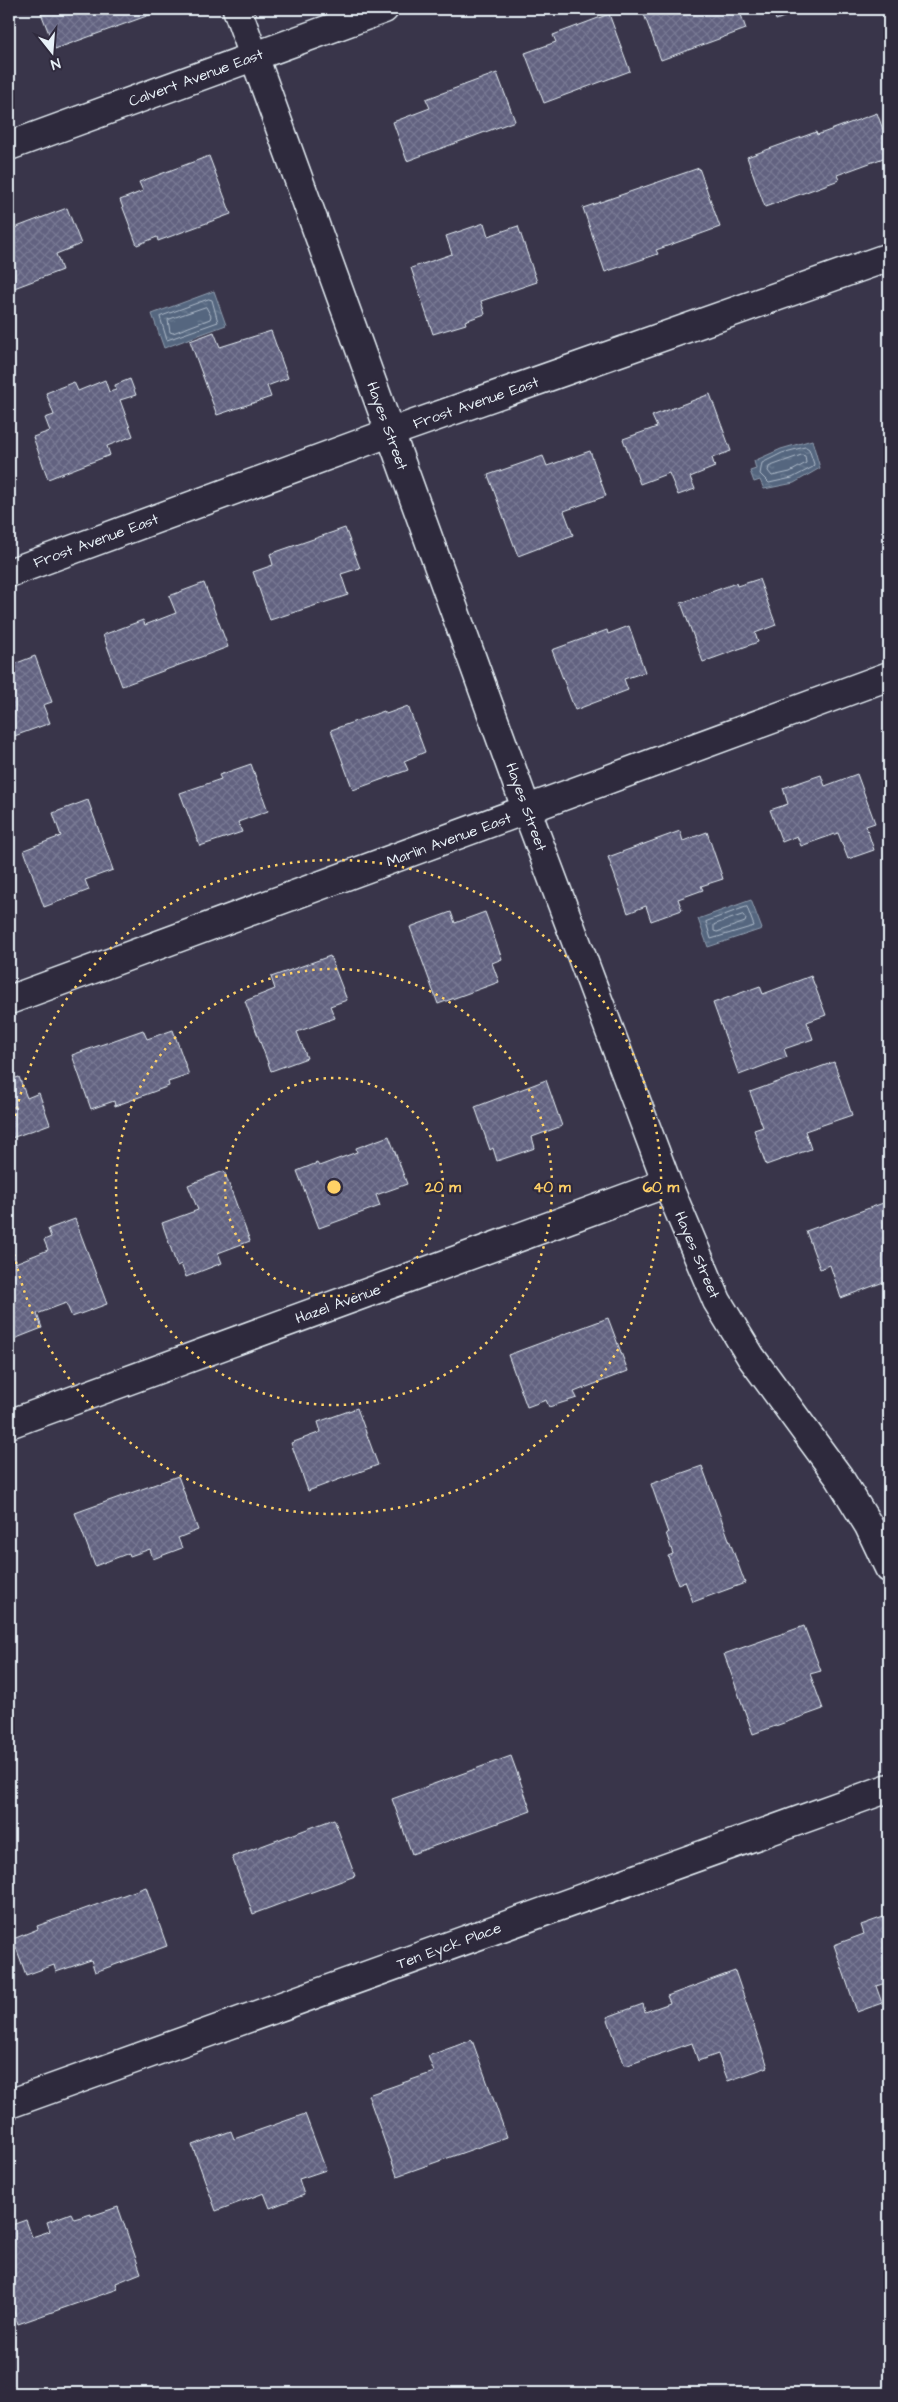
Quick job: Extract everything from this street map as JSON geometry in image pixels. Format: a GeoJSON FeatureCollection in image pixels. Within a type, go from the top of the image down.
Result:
{"type":"FeatureCollection","features":[{"type":"Feature","properties":{"kind":"street","name":"Hayes Street"},"geometry":{"type":"LineString","coordinates":[[237,9],[527,811],[667,1183],[717,1302],[751,1358],[839,1477],[869,1526],[889,1568]]}},
{"type":"Feature","properties":{"kind":"street","name":"Calvert Avenue East"},"geometry":{"type":"LineString","coordinates":[[9,146],[384,9]]}},
{"type":"Feature","properties":{"kind":"street","name":"Frost Avenue East"},"geometry":{"type":"LineString","coordinates":[[9,574],[389,433],[889,258]]}},
{"type":"Feature","properties":{"kind":"street","name":"Marlin Avenue East"},"geometry":{"type":"LineString","coordinates":[[9,1000],[527,811],[889,676]]}},
{"type":"Feature","properties":{"kind":"street","name":"Hazel Avenue"},"geometry":{"type":"LineString","coordinates":[[9,1424],[667,1183]]}},
{"type":"Feature","properties":{"kind":"street","name":"Ten Eyck Place"},"geometry":{"type":"LineString","coordinates":[[9,2104],[889,1788]]}},
{"type":"Feature","properties":{"kind":"water"},"geometry":{"type":"Polygon","coordinates":[[[214,291],[226,325],[164,348],[152,314],[214,291]]]}},
{"type":"Feature","properties":{"kind":"water"},"geometry":{"type":"Polygon","coordinates":[[[812,440],[820,468],[794,483],[764,489],[760,480],[754,482],[750,471],[756,469],[754,461],[781,449],[812,440]]]}},
{"type":"Feature","properties":{"kind":"water"},"geometry":{"type":"Polygon","coordinates":[[[751,900],[762,929],[708,947],[698,919],[751,900]]]}},
{"type":"Feature","properties":{"kind":"building"},"geometry":{"type":"Polygon","coordinates":[[[55,9],[154,9],[155,13],[55,49],[41,13],[55,9]]]}},
{"type":"Feature","properties":{"kind":"building"},"geometry":{"type":"Polygon","coordinates":[[[642,9],[739,9],[746,29],[661,60],[642,9]]]}},
{"type":"Feature","properties":{"kind":"building"},"geometry":{"type":"Polygon","coordinates":[[[772,9],[805,9],[776,20],[772,9]]]}},
{"type":"Feature","properties":{"kind":"building"},"geometry":{"type":"Polygon","coordinates":[[[609,14],[630,71],[544,103],[525,53],[556,42],[553,35],[609,14]]]}},
{"type":"Feature","properties":{"kind":"building"},"geometry":{"type":"Polygon","coordinates":[[[497,73],[515,121],[407,161],[393,122],[430,108],[426,99],[497,73]]]}},
{"type":"Feature","properties":{"kind":"building"},"geometry":{"type":"Polygon","coordinates":[[[877,113],[889,146],[889,156],[837,175],[839,180],[765,207],[747,157],[816,132],[817,135],[877,113]]]}},
{"type":"Feature","properties":{"kind":"building"},"geometry":{"type":"Polygon","coordinates":[[[209,156],[231,214],[158,241],[157,237],[137,245],[120,200],[143,191],[139,182],[209,156]]]}},
{"type":"Feature","properties":{"kind":"building"},"geometry":{"type":"Polygon","coordinates":[[[699,168],[720,227],[656,250],[658,254],[605,272],[583,208],[699,168]]]}},
{"type":"Feature","properties":{"kind":"building"},"geometry":{"type":"Polygon","coordinates":[[[67,208],[81,244],[56,254],[62,270],[9,290],[9,230],[67,208]]]}},
{"type":"Feature","properties":{"kind":"building"},"geometry":{"type":"Polygon","coordinates":[[[484,223],[488,236],[518,226],[537,282],[481,301],[485,314],[465,321],[466,324],[433,334],[411,268],[452,254],[446,236],[484,223]]]}},
{"type":"Feature","properties":{"kind":"building"},"geometry":{"type":"Polygon","coordinates":[[[271,331],[288,378],[267,386],[271,397],[217,415],[190,341],[214,332],[220,347],[271,331]]]}},
{"type":"Feature","properties":{"kind":"building"},"geometry":{"type":"Polygon","coordinates":[[[130,379],[136,395],[120,400],[133,436],[107,446],[110,455],[48,479],[33,437],[50,431],[45,418],[54,415],[46,393],[74,382],[78,391],[105,380],[109,392],[116,390],[115,385],[130,379]]]}},
{"type":"Feature","properties":{"kind":"building"},"geometry":{"type":"Polygon","coordinates":[[[710,394],[731,451],[712,458],[715,467],[690,477],[695,489],[678,495],[669,473],[640,484],[623,439],[657,427],[652,416],[710,394]]]}},
{"type":"Feature","properties":{"kind":"building"},"geometry":{"type":"Polygon","coordinates":[[[590,451],[606,496],[564,511],[573,535],[518,556],[488,475],[543,456],[547,466],[590,451]]]}},
{"type":"Feature","properties":{"kind":"building"},"geometry":{"type":"Polygon","coordinates":[[[345,528],[360,568],[341,574],[348,595],[270,620],[253,572],[273,565],[270,554],[345,528]]]}},
{"type":"Feature","properties":{"kind":"building"},"geometry":{"type":"Polygon","coordinates":[[[759,579],[776,625],[755,633],[758,642],[703,662],[681,603],[736,583],[737,586],[759,579]]]}},
{"type":"Feature","properties":{"kind":"building"},"geometry":{"type":"Polygon","coordinates":[[[204,583],[228,647],[122,686],[103,635],[143,620],[145,625],[176,613],[169,596],[204,583]]]}},
{"type":"Feature","properties":{"kind":"building"},"geometry":{"type":"Polygon","coordinates":[[[629,626],[645,672],[624,679],[628,690],[575,710],[552,650],[607,630],[608,634],[629,626]]]}},
{"type":"Feature","properties":{"kind":"building"},"geometry":{"type":"Polygon","coordinates":[[[35,656],[52,702],[43,705],[50,723],[9,738],[9,666],[35,656]]]}},
{"type":"Feature","properties":{"kind":"building"},"geometry":{"type":"Polygon","coordinates":[[[408,706],[425,752],[404,761],[408,770],[353,790],[331,730],[384,711],[386,714],[408,706]]]}},
{"type":"Feature","properties":{"kind":"building"},"geometry":{"type":"Polygon","coordinates":[[[251,764],[268,811],[238,822],[242,832],[200,846],[180,793],[221,779],[219,775],[251,764]]]}},
{"type":"Feature","properties":{"kind":"building"},"geometry":{"type":"Polygon","coordinates":[[[857,774],[875,823],[866,826],[874,850],[848,859],[838,833],[801,846],[797,836],[782,842],[770,810],[788,804],[783,788],[821,775],[825,786],[857,774]]]}},
{"type":"Feature","properties":{"kind":"building"},"geometry":{"type":"Polygon","coordinates":[[[88,800],[113,870],[85,880],[89,890],[44,907],[24,850],[61,836],[53,813],[88,800]]]}},
{"type":"Feature","properties":{"kind":"building"},"geometry":{"type":"Polygon","coordinates":[[[680,831],[683,841],[707,832],[723,879],[701,886],[703,890],[678,899],[682,910],[651,921],[646,906],[628,913],[608,857],[680,831]]]}},
{"type":"Feature","properties":{"kind":"building"},"geometry":{"type":"Polygon","coordinates":[[[451,912],[455,923],[485,912],[502,959],[492,963],[499,982],[438,1004],[410,927],[451,912]]]}},
{"type":"Feature","properties":{"kind":"building"},"geometry":{"type":"Polygon","coordinates":[[[330,956],[347,1000],[330,1006],[335,1018],[297,1032],[307,1058],[271,1071],[245,1001],[275,989],[271,977],[330,956]]]}},
{"type":"Feature","properties":{"kind":"building"},"geometry":{"type":"Polygon","coordinates":[[[811,976],[826,1015],[807,1022],[813,1039],[784,1049],[787,1057],[739,1075],[713,1003],[760,986],[763,994],[811,976]]]}},
{"type":"Feature","properties":{"kind":"building"},"geometry":{"type":"Polygon","coordinates":[[[143,1030],[147,1039],[173,1030],[189,1075],[168,1082],[169,1086],[115,1106],[114,1101],[91,1109],[72,1055],[143,1030]]]}},
{"type":"Feature","properties":{"kind":"building"},"geometry":{"type":"Polygon","coordinates":[[[834,1062],[852,1115],[805,1131],[811,1149],[766,1165],[754,1130],[763,1127],[750,1092],[834,1062]]]}},
{"type":"Feature","properties":{"kind":"building"},"geometry":{"type":"Polygon","coordinates":[[[19,1077],[27,1098],[39,1093],[50,1124],[9,1139],[9,1080],[19,1077]]]}},
{"type":"Feature","properties":{"kind":"building"},"geometry":{"type":"Polygon","coordinates":[[[546,1080],[562,1126],[532,1137],[535,1148],[497,1161],[493,1148],[490,1150],[475,1107],[546,1080]]]}},
{"type":"Feature","properties":{"kind":"building"},"geometry":{"type":"Polygon","coordinates":[[[389,1136],[407,1184],[376,1195],[380,1206],[319,1228],[297,1171],[317,1163],[319,1166],[357,1152],[356,1148],[389,1136]]]}},
{"type":"Feature","properties":{"kind":"building"},"geometry":{"type":"Polygon","coordinates":[[[224,1171],[250,1241],[218,1253],[222,1263],[186,1277],[181,1264],[177,1266],[162,1223],[198,1210],[188,1185],[224,1171]]]}},
{"type":"Feature","properties":{"kind":"building"},"geometry":{"type":"Polygon","coordinates":[[[886,1202],[889,1212],[889,1280],[841,1298],[830,1265],[820,1269],[806,1231],[886,1202]]]}},
{"type":"Feature","properties":{"kind":"building"},"geometry":{"type":"Polygon","coordinates":[[[75,1219],[107,1304],[72,1317],[66,1303],[37,1314],[42,1328],[9,1341],[9,1247],[15,1263],[48,1250],[44,1240],[51,1237],[48,1229],[75,1219]]]}},
{"type":"Feature","properties":{"kind":"building"},"geometry":{"type":"Polygon","coordinates":[[[608,1318],[628,1371],[574,1392],[577,1398],[549,1407],[546,1400],[527,1407],[508,1355],[608,1318]]]}},
{"type":"Feature","properties":{"kind":"building"},"geometry":{"type":"Polygon","coordinates":[[[357,1408],[378,1465],[308,1491],[291,1443],[321,1432],[318,1422],[357,1408]]]}},
{"type":"Feature","properties":{"kind":"building"},"geometry":{"type":"Polygon","coordinates":[[[702,1466],[745,1583],[693,1602],[685,1581],[678,1584],[668,1556],[673,1554],[666,1533],[668,1533],[651,1484],[702,1466]]]}},
{"type":"Feature","properties":{"kind":"building"},"geometry":{"type":"Polygon","coordinates":[[[178,1476],[198,1530],[178,1538],[182,1548],[153,1559],[150,1549],[130,1556],[129,1553],[95,1566],[75,1513],[178,1476]]]}},
{"type":"Feature","properties":{"kind":"building"},"geometry":{"type":"Polygon","coordinates":[[[804,1626],[821,1671],[810,1674],[823,1709],[753,1734],[724,1654],[804,1626]]]}},
{"type":"Feature","properties":{"kind":"building"},"geometry":{"type":"Polygon","coordinates":[[[511,1756],[531,1811],[412,1854],[392,1799],[511,1756]]]}},
{"type":"Feature","properties":{"kind":"building"},"geometry":{"type":"Polygon","coordinates":[[[334,1819],[355,1876],[253,1914],[232,1857],[334,1819]]]}},
{"type":"Feature","properties":{"kind":"building"},"geometry":{"type":"Polygon","coordinates":[[[146,1887],[167,1946],[95,1972],[91,1960],[56,1972],[54,1965],[26,1975],[13,1939],[38,1929],[37,1926],[146,1887]]]}},
{"type":"Feature","properties":{"kind":"building"},"geometry":{"type":"Polygon","coordinates":[[[889,1915],[889,1982],[876,1986],[882,2003],[857,2012],[834,1945],[864,1934],[861,1925],[889,1915]]]}},
{"type":"Feature","properties":{"kind":"building"},"geometry":{"type":"Polygon","coordinates":[[[735,1971],[768,2067],[728,2081],[718,2054],[698,2061],[692,2043],[625,2066],[607,2017],[643,2004],[645,2012],[670,2003],[667,1996],[735,1971]]]}},
{"type":"Feature","properties":{"kind":"building"},"geometry":{"type":"Polygon","coordinates":[[[472,2040],[507,2137],[397,2176],[368,2095],[434,2072],[428,2056],[472,2040]]]}},
{"type":"Feature","properties":{"kind":"building"},"geometry":{"type":"Polygon","coordinates":[[[305,2114],[326,2170],[299,2179],[304,2195],[270,2208],[264,2193],[216,2211],[192,2145],[231,2131],[234,2139],[305,2114]]]}},
{"type":"Feature","properties":{"kind":"building"},"geometry":{"type":"Polygon","coordinates":[[[118,2207],[141,2273],[116,2283],[118,2289],[18,2324],[9,2297],[9,2226],[26,2220],[32,2237],[50,2231],[47,2222],[71,2213],[74,2219],[91,2214],[91,2216],[118,2207]]]}}]}
